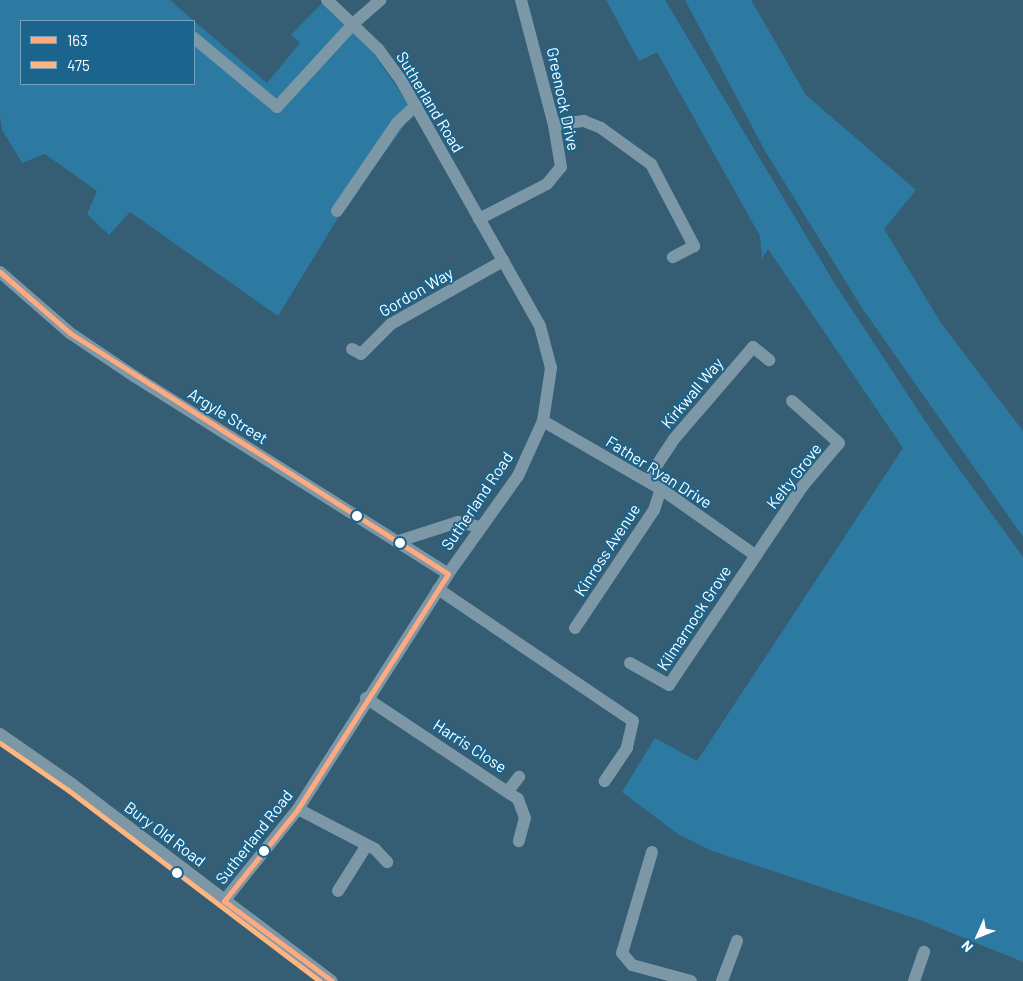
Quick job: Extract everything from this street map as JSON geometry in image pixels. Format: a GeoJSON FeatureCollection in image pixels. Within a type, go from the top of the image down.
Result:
{"type":"FeatureCollection","features":[{"type":"Feature","properties":{"kind":"street","name":"Sutherland Road"},"geometry":{"type":"LineString","coordinates":[[224,901],[298,809],[366,698],[438,589],[480,527],[518,476],[543,421],[551,368],[540,326],[416,105],[378,49],[354,23],[327,0]]}},
{"type":"Feature","properties":{"kind":"street"},"geometry":{"type":"LineString","coordinates":[[195,39],[277,107],[354,23],[380,0]]}},
{"type":"Feature","properties":{"kind":"street","name":"Greenock Drive"},"geometry":{"type":"LineString","coordinates":[[479,219],[547,184],[561,167],[554,125],[521,0]]}},
{"type":"Feature","properties":{"kind":"street"},"geometry":{"type":"LineString","coordinates":[[337,211],[397,123],[416,105]]}},
{"type":"Feature","properties":{"kind":"street"},"geometry":{"type":"LineString","coordinates":[[554,125],[584,121],[601,128],[651,164],[694,246],[673,257]]}},
{"type":"Feature","properties":{"kind":"street","name":"Gordon Way"},"geometry":{"type":"LineString","coordinates":[[352,349],[361,354],[391,324],[503,261]]}},
{"type":"Feature","properties":{"kind":"street","name":"Argyle Street"},"geometry":{"type":"LineString","coordinates":[[0,272],[70,332],[109,359],[399,541],[448,574]]}},
{"type":"Feature","properties":{"kind":"street","name":"Kirkwall Way"},"geometry":{"type":"LineString","coordinates":[[647,480],[674,438],[753,347],[769,360]]}},
{"type":"Feature","properties":{"kind":"street","name":"Kelty Grove"},"geometry":{"type":"LineString","coordinates":[[755,556],[802,487],[840,444],[792,401]]}},
{"type":"Feature","properties":{"kind":"street","name":"Father Ryan Drive"},"geometry":{"type":"LineString","coordinates":[[543,421],[661,488],[755,556]]}},
{"type":"Feature","properties":{"kind":"street","name":"Kinross Avenue"},"geometry":{"type":"LineString","coordinates":[[575,628],[654,510],[661,488]]}},
{"type":"Feature","properties":{"kind":"street"},"geometry":{"type":"LineString","coordinates":[[399,541],[458,522],[480,527]]}},
{"type":"Feature","properties":{"kind":"street","name":"Kilmarnock Grove"},"geometry":{"type":"LineString","coordinates":[[630,663],[670,685],[755,556]]}},
{"type":"Feature","properties":{"kind":"street"},"geometry":{"type":"LineString","coordinates":[[438,589],[633,721],[627,748],[604,781]]}},
{"type":"Feature","properties":{"kind":"street","name":"Harris Close"},"geometry":{"type":"LineString","coordinates":[[366,698],[518,798],[525,818],[519,841]]}},
{"type":"Feature","properties":{"kind":"street","name":"Bury Old Road"},"geometry":{"type":"LineString","coordinates":[[0,734],[72,784],[332,981]]}},
{"type":"Feature","properties":{"kind":"street"},"geometry":{"type":"LineString","coordinates":[[508,791],[519,777]]}},
{"type":"Feature","properties":{"kind":"street"},"geometry":{"type":"LineString","coordinates":[[298,809],[367,845],[388,862]]}},
{"type":"Feature","properties":{"kind":"street"},"geometry":{"type":"LineString","coordinates":[[338,891],[367,845]]}},
{"type":"Feature","properties":{"kind":"street"},"geometry":{"type":"LineString","coordinates":[[652,852],[622,953],[632,966],[690,981]]}},
{"type":"Feature","properties":{"kind":"street"},"geometry":{"type":"LineString","coordinates":[[722,981],[737,942]]}},
{"type":"Feature","properties":{"kind":"street"},"geometry":{"type":"LineString","coordinates":[[914,981],[924,952]]}},
{"type":"Feature","properties":{"kind":"shaded area"},"geometry":{"type":"Polygon","coordinates":[[[0,0],[170,0],[193,20],[20,20],[20,85],[195,85],[195,21],[267,83],[300,43],[291,35],[323,2],[372,51],[414,112],[339,216],[278,316],[130,212],[109,235],[87,214],[97,191],[45,154],[22,163],[2,130],[0,116],[0,0]]]}},
{"type":"Feature","properties":{"kind":"shaded area"},"geometry":{"type":"Polygon","coordinates":[[[606,0],[665,0],[835,284],[933,433],[1023,557],[1023,962],[920,920],[712,851],[678,834],[622,792],[655,738],[697,761],[903,448],[768,249],[762,259],[760,236],[657,52],[639,61],[606,0]]]}},
{"type":"Feature","properties":{"kind":"shaded area"},"geometry":{"type":"Polygon","coordinates":[[[685,0],[751,0],[806,95],[916,190],[884,229],[941,323],[1023,431],[1023,537],[862,308],[765,151],[685,0]]]}},
{"type":"Feature","properties":{"kind":"transit line","name":"163"},"geometry":{"type":"LineString","coordinates":[[0,272],[70,333],[448,574],[298,809],[224,901],[332,981]]}},
{"type":"Feature","properties":{"kind":"transit line","name":"475"},"geometry":{"type":"LineString","coordinates":[[0,743],[68,790],[320,981]]}}]}
